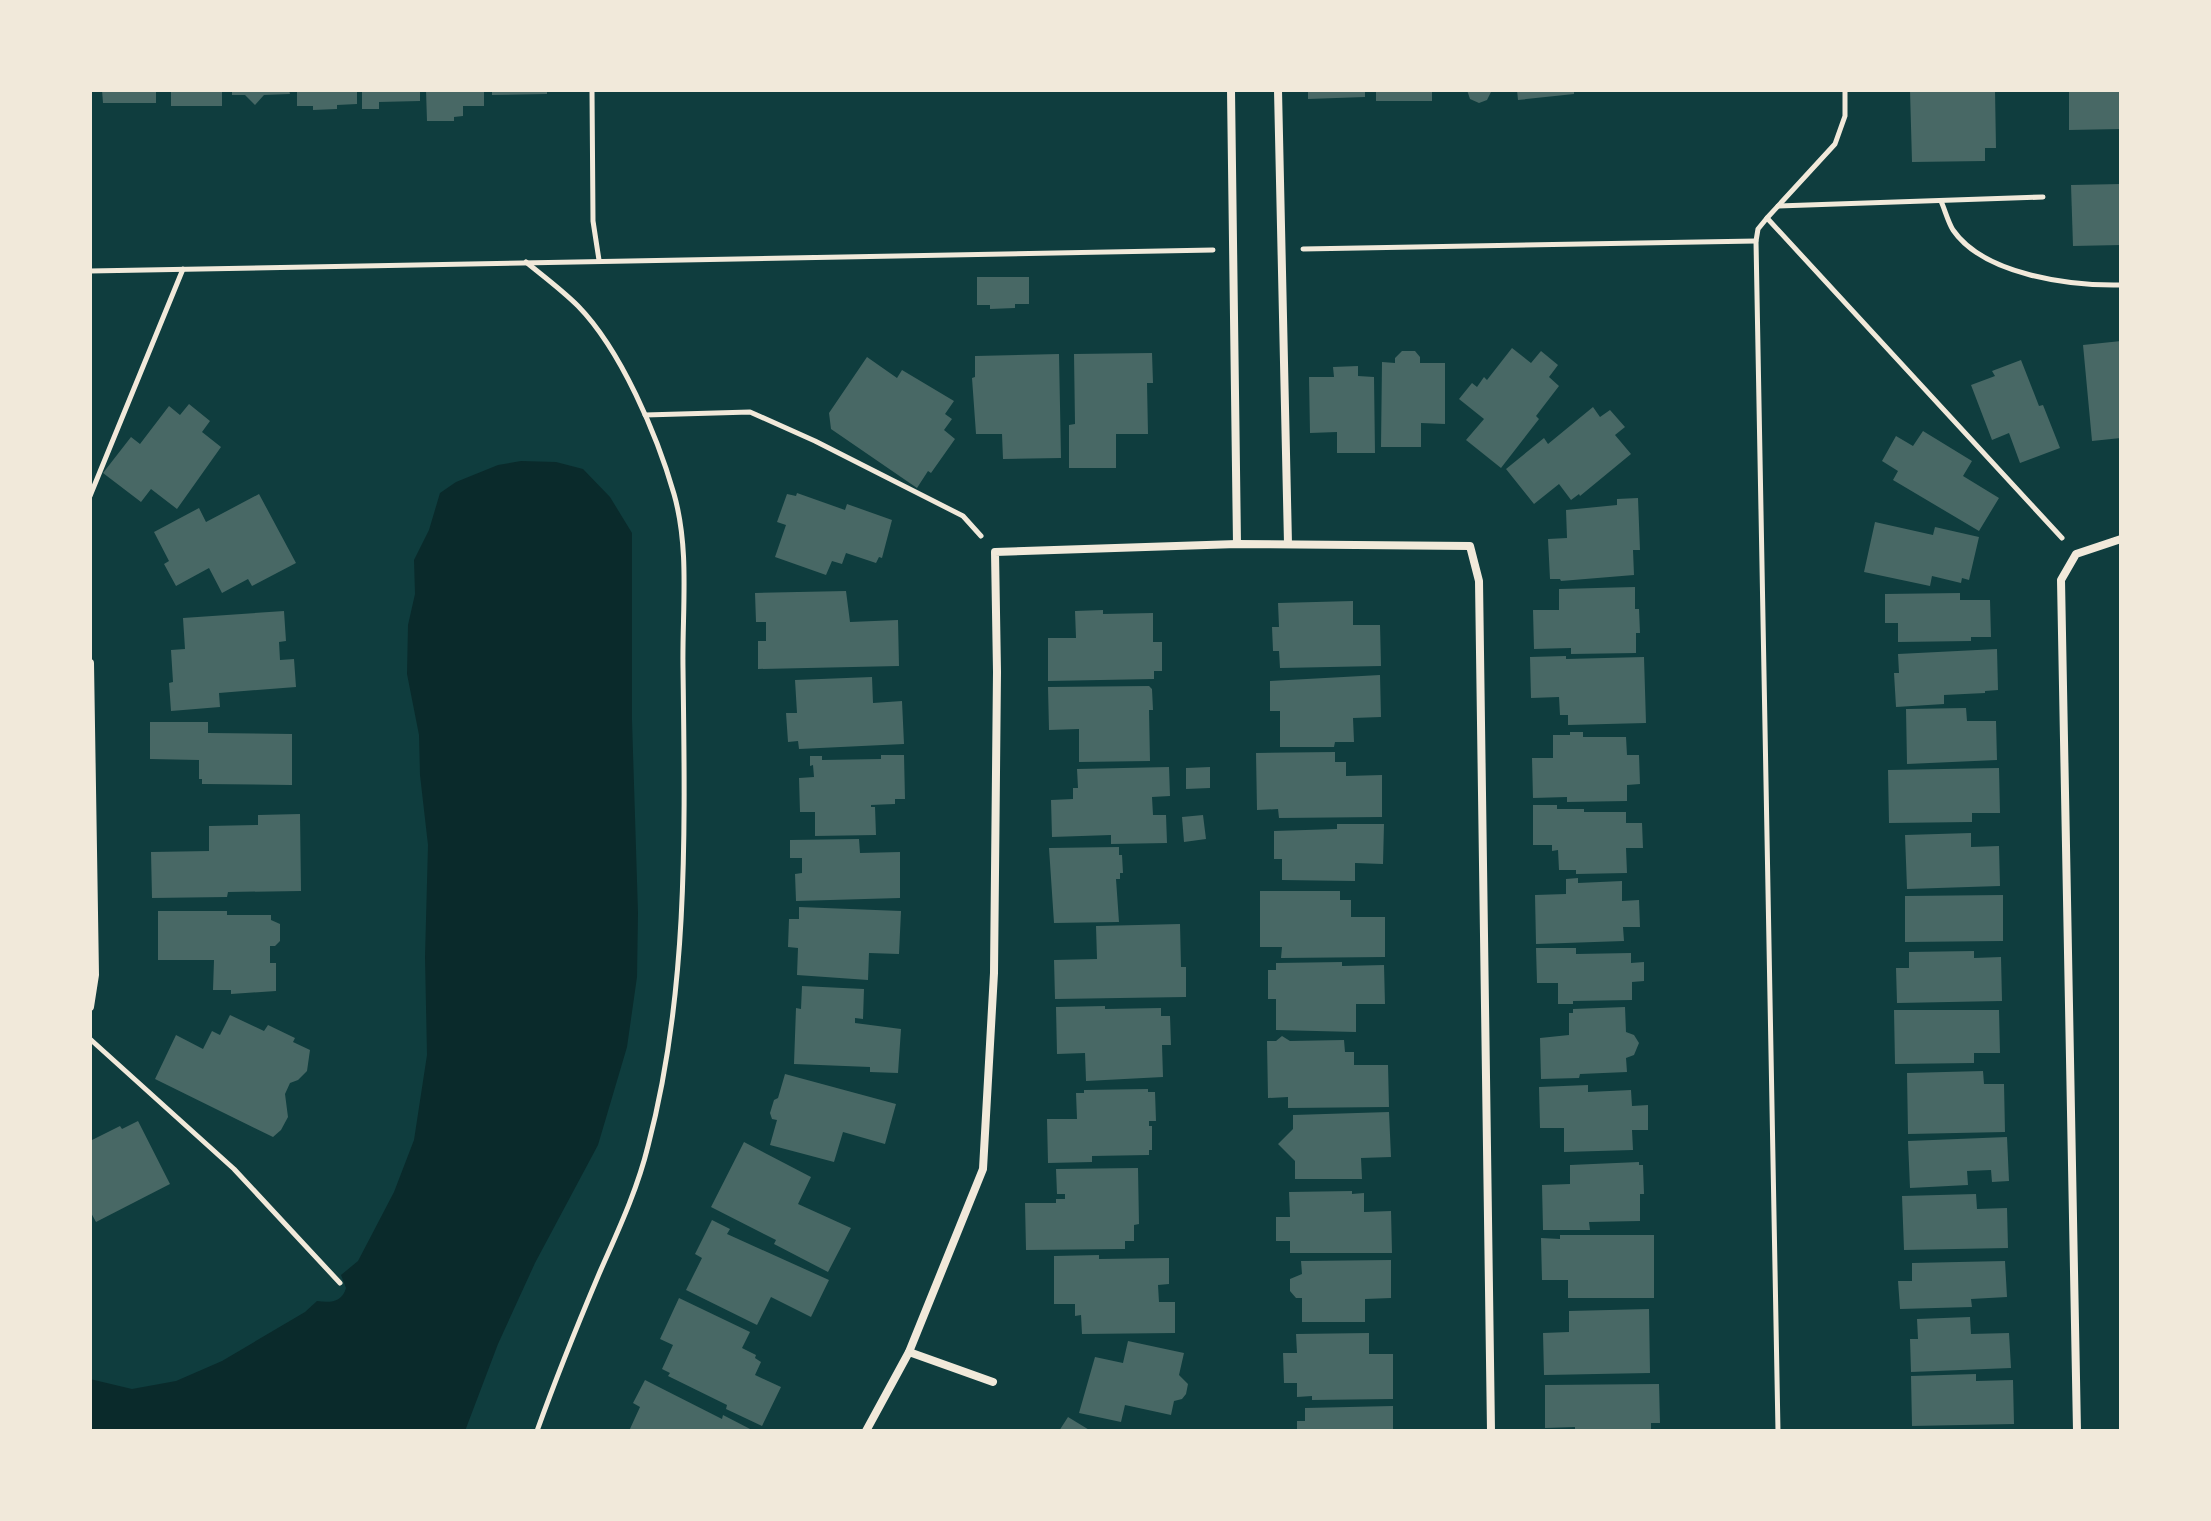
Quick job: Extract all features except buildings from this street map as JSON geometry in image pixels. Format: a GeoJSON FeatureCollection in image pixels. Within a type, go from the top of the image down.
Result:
{"type":"FeatureCollection","features":[{"type":"Feature","properties":{"kind":"street"},"geometry":{"type":"LineString","coordinates":[[1231,90],[1237,544]]}},
{"type":"Feature","properties":{"kind":"street"},"geometry":{"type":"LineString","coordinates":[[1278,90],[1288,544]]}},
{"type":"Feature","properties":{"kind":"street"},"geometry":{"type":"LineString","coordinates":[[2077,1431],[2061,580],[2076,554],[2121,539]]}},
{"type":"Feature","properties":{"kind":"street"},"geometry":{"type":"LineString","coordinates":[[866,1431],[909,1352],[983,1169],[994,973],[995,552],[1288,544],[1470,546],[1479,581],[1491,1431]]}},
{"type":"Feature","properties":{"kind":"street"},"geometry":{"type":"LineString","coordinates":[[90,663],[95,975],[90,1007]]}},
{"type":"Feature","properties":{"kind":"street"},"geometry":{"type":"LineString","coordinates":[[909,1352],[993,1382]]}},
{"type":"Feature","properties":{"kind":"path"},"geometry":{"type":"LineString","coordinates":[[592,90],[593,221],[599,260]]}},
{"type":"Feature","properties":{"kind":"path"},"geometry":{"type":"LineString","coordinates":[[1778,1431],[1756,241],[1758,229],[1835,144],[1845,116],[1845,90]]}},
{"type":"Feature","properties":{"kind":"path"},"geometry":{"type":"LineString","coordinates":[[1778,206],[2043,197]]}},
{"type":"Feature","properties":{"kind":"path"},"geometry":{"type":"LineString","coordinates":[[1941,201],[1952,229],[1983,259],[2058,280],[2093,286],[2121,285]]}},
{"type":"Feature","properties":{"kind":"path"},"geometry":{"type":"LineString","coordinates":[[1767,218],[2076,554]]}},
{"type":"Feature","properties":{"kind":"path"},"geometry":{"type":"LineString","coordinates":[[1311,249],[1756,241]]}},
{"type":"Feature","properties":{"kind":"path"},"geometry":{"type":"LineString","coordinates":[[90,271],[1192,250]]}},
{"type":"Feature","properties":{"kind":"path"},"geometry":{"type":"LineString","coordinates":[[525,261],[578,306],[626,375],[645,415],[675,496],[685,568],[685,852],[670,1034],[649,1146],[630,1203],[560,1365],[537,1431]]}},
{"type":"Feature","properties":{"kind":"path"},"geometry":{"type":"LineString","coordinates":[[90,496],[183,269]]}},
{"type":"Feature","properties":{"kind":"path"},"geometry":{"type":"LineString","coordinates":[[645,415],[750,412],[771,420],[963,516],[995,552]]}},
{"type":"Feature","properties":{"kind":"path"},"geometry":{"type":"LineString","coordinates":[[90,1039],[234,1169],[340,1283]]}},
{"type":"Feature","properties":{"kind":"water"},"geometry":{"type":"Polygon","coordinates":[[[521,461],[556,462],[583,469],[610,497],[632,533],[637,977],[627,1047],[598,1145],[535,1263],[498,1344],[465,1431],[90,1431],[90,1379],[132,1389],[176,1381],[222,1361],[305,1312],[317,1301],[339,1299],[346,1288],[341,1275],[358,1261],[394,1192],[414,1140],[427,1055],[425,957],[428,845],[419,735],[407,674],[408,625],[415,594],[414,560],[429,530],[440,493],[456,482],[498,465],[521,461]]]}}]}
